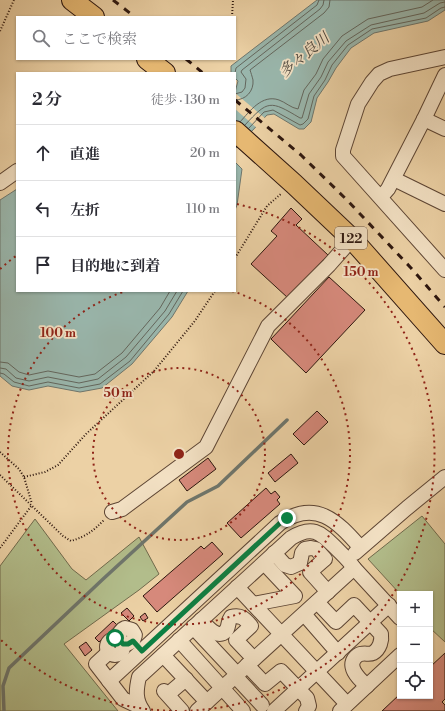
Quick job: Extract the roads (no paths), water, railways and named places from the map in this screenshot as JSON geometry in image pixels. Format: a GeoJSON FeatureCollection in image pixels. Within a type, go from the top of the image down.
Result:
{"type":"FeatureCollection","features":[{"type":"Feature","properties":{"kind":"highway"},"geometry":{"type":"LineString","coordinates":[[72,0],[93,16]]}},
{"type":"Feature","properties":{"kind":"highway","name":"122"},"geometry":{"type":"LineString","coordinates":[[242,136],[352,239],[445,344]]}},
{"type":"Feature","properties":{"kind":"street"},"geometry":{"type":"LineString","coordinates":[[445,57],[390,69],[379,74],[358,104],[343,150],[343,156],[445,270]]}},
{"type":"Feature","properties":{"kind":"street"},"geometry":{"type":"LineString","coordinates":[[381,197],[388,190],[394,179],[445,75]]}},
{"type":"Feature","properties":{"kind":"street"},"geometry":{"type":"LineString","coordinates":[[424,119],[445,129]]}},
{"type":"Feature","properties":{"kind":"street"},"geometry":{"type":"LineString","coordinates":[[0,183],[16,172]]}},
{"type":"Feature","properties":{"kind":"street"},"geometry":{"type":"LineString","coordinates":[[394,179],[445,204]]}},
{"type":"Feature","properties":{"kind":"street"},"geometry":{"type":"LineString","coordinates":[[112,512],[122,509],[206,447],[268,326],[329,265],[352,239]]}},
{"type":"Feature","properties":{"kind":"street"},"geometry":{"type":"LineString","coordinates":[[163,655],[186,679],[202,706],[328,592],[351,564],[360,547],[445,477]]}},
{"type":"Feature","properties":{"kind":"street"},"geometry":{"type":"LineString","coordinates":[[142,709],[123,699],[96,664],[125,649],[280,523],[287,518],[314,513],[334,520],[360,547]]}},
{"type":"Feature","properties":{"kind":"street"},"geometry":{"type":"LineString","coordinates":[[142,709],[136,699],[136,688],[139,677],[274,553],[299,533],[307,531],[322,534],[397,615]]}},
{"type":"Feature","properties":{"kind":"street"},"geometry":{"type":"LineString","coordinates":[[274,553],[285,565],[290,567],[300,563],[302,553],[305,549],[316,549],[325,559],[310,572],[328,592]]}},
{"type":"Feature","properties":{"kind":"street"},"geometry":{"type":"LineString","coordinates":[[253,604],[295,596],[264,563]]}},
{"type":"Feature","properties":{"kind":"street"},"geometry":{"type":"LineString","coordinates":[[237,587],[317,672],[344,708],[397,658]]}},
{"type":"Feature","properties":{"kind":"street"},"geometry":{"type":"LineString","coordinates":[[317,602],[336,622],[354,605],[381,634],[382,638],[380,645],[373,653],[364,653],[354,660],[353,671],[356,676],[367,686]]}},
{"type":"Feature","properties":{"kind":"street"},"geometry":{"type":"LineString","coordinates":[[274,711],[389,606]]}},
{"type":"Feature","properties":{"kind":"street"},"geometry":{"type":"LineString","coordinates":[[304,614],[338,653]]}},
{"type":"Feature","properties":{"kind":"street"},"geometry":{"type":"LineString","coordinates":[[197,623],[218,634],[226,629],[228,620],[231,617],[239,616],[251,626],[236,640],[244,669],[262,705]]}},
{"type":"Feature","properties":{"kind":"street"},"geometry":{"type":"LineString","coordinates":[[197,623],[244,669],[265,684],[280,671],[307,698],[309,702],[306,711]]}},
{"type":"Feature","properties":{"kind":"street"},"geometry":{"type":"LineString","coordinates":[[179,640],[244,711]]}},
{"type":"Feature","properties":{"kind":"street"},"geometry":{"type":"LineString","coordinates":[[109,681],[125,649]]}},
{"type":"Feature","properties":{"kind":"street"},"geometry":{"type":"LineString","coordinates":[[182,711],[168,697],[186,679]]}},
{"type":"Feature","properties":{"kind":"water","name":"多々良川"},"geometry":{"type":"Polygon","coordinates":[[[317,0],[445,0],[445,10],[428,21],[374,33],[351,48],[317,98],[311,122],[304,129],[299,129],[274,114],[267,115],[236,148],[236,88],[238,81],[236,79],[236,72],[231,72],[231,66],[317,0]]]}},
{"type":"Feature","properties":{"kind":"water"},"geometry":{"type":"Polygon","coordinates":[[[236,163],[242,169],[236,208],[236,163]]]}},
{"type":"Feature","properties":{"kind":"water"},"geometry":{"type":"Polygon","coordinates":[[[16,190],[16,292],[187,292],[172,317],[132,364],[102,388],[80,392],[48,386],[29,390],[12,386],[0,376],[0,200],[16,190]]]}},
{"type":"Feature","properties":{"kind":"waterway"},"geometry":{"type":"LineString","coordinates":[[4,711],[3,686],[9,668],[187,502],[218,486],[287,420]]}},
{"type":"Feature","properties":{"kind":"railway"},"geometry":{"type":"LineString","coordinates":[[113,0],[134,16]]}},
{"type":"Feature","properties":{"kind":"railway"},"geometry":{"type":"LineString","coordinates":[[187,60],[202,72]]}},
{"type":"Feature","properties":{"kind":"railway"},"geometry":{"type":"LineString","coordinates":[[236,101],[301,155],[347,200],[411,268],[445,307]]}}]}
